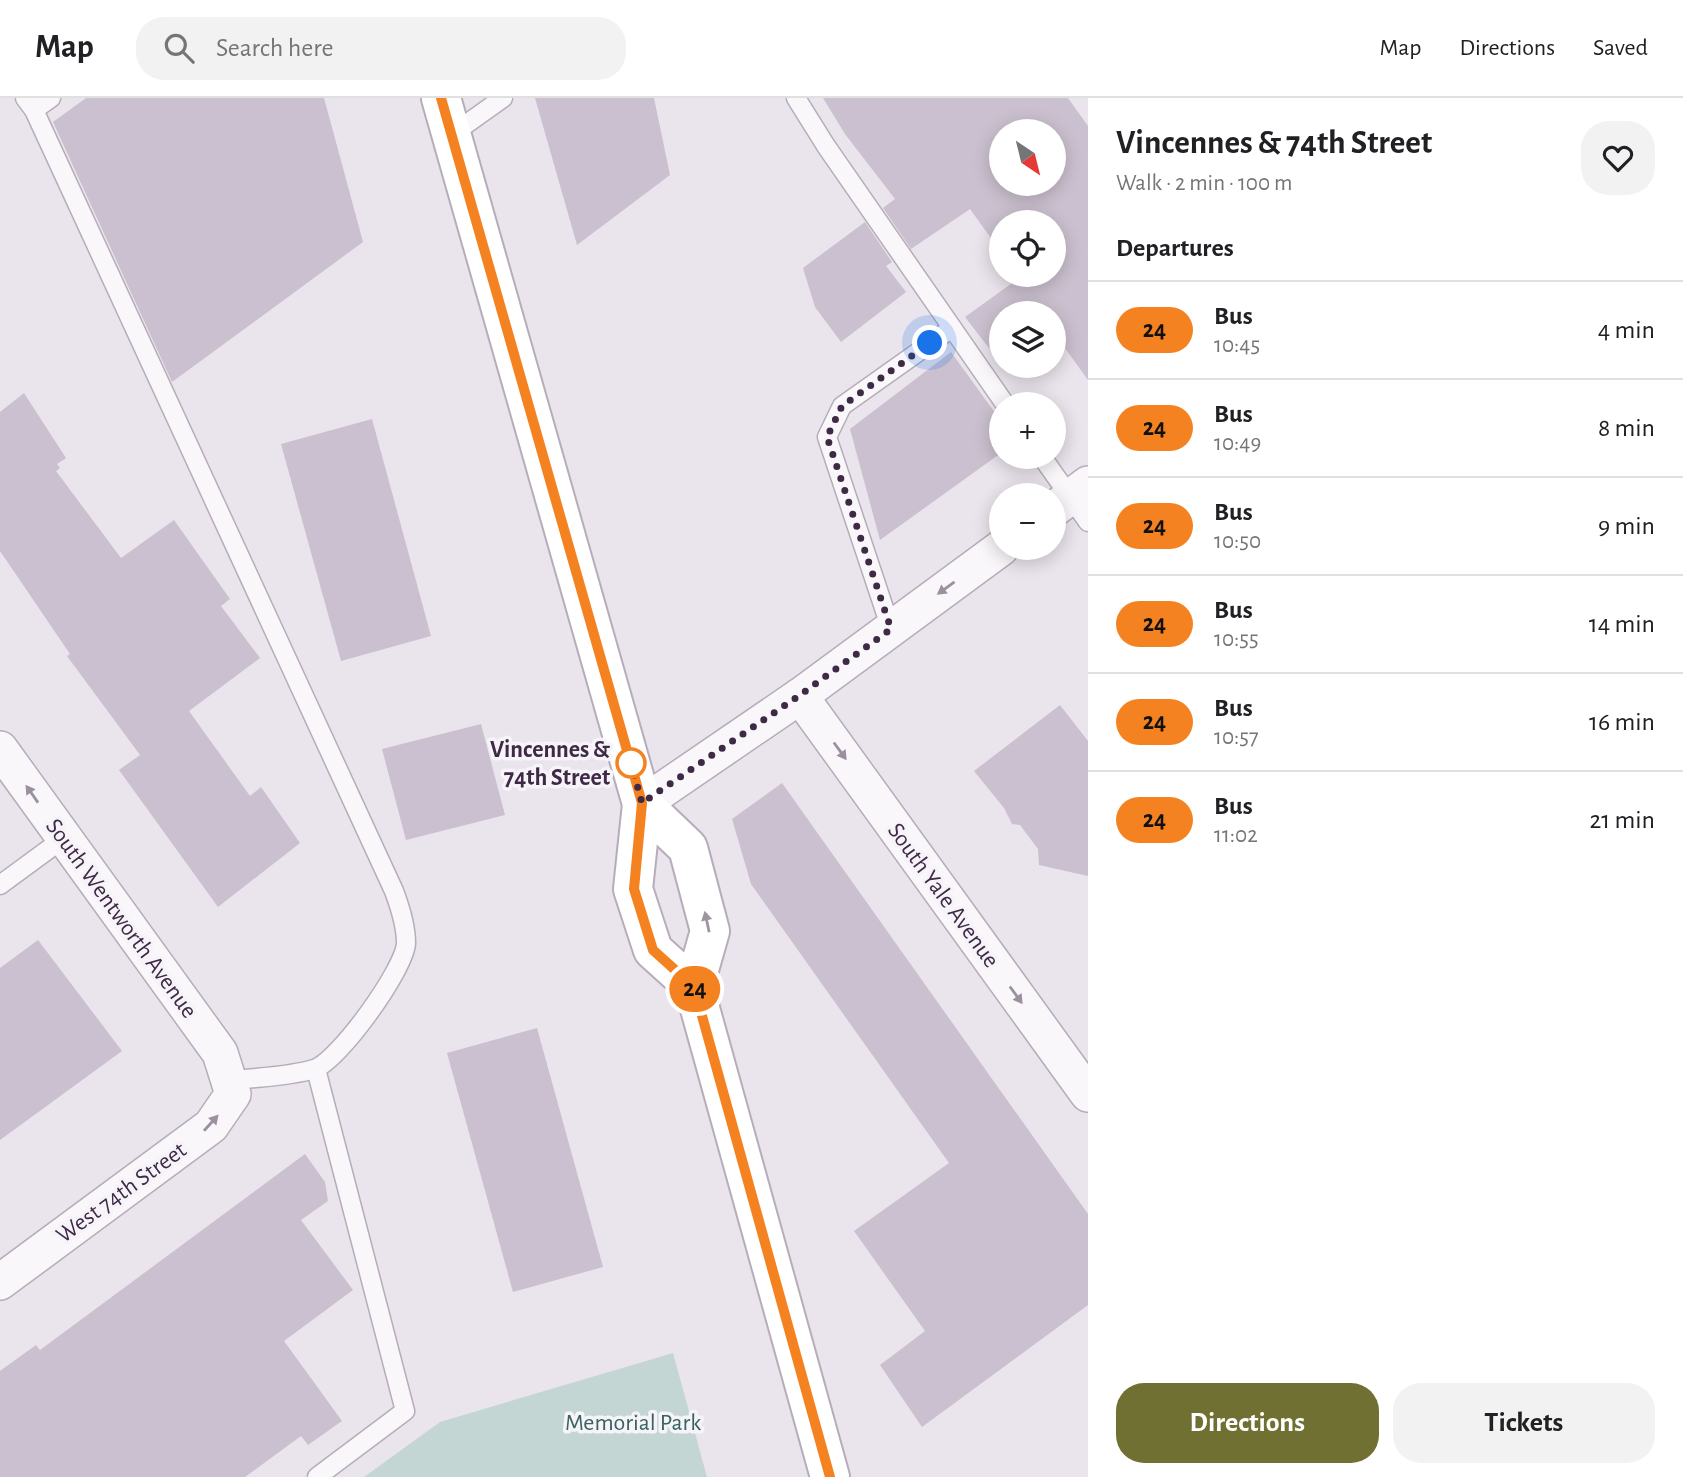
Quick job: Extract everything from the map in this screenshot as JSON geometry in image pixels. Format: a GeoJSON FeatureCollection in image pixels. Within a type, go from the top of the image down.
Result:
{"type":"FeatureCollection","features":[{"type":"Feature","properties":{"kind":"main road"},"geometry":{"type":"LineString","coordinates":[[441,98],[642,803],[634,889],[653,950],[694,987]]}},
{"type":"Feature","properties":{"kind":"main road"},"geometry":{"type":"LineString","coordinates":[[642,803],[688,848],[710,931],[694,987],[830,1477]]}},
{"type":"Feature","properties":{"kind":"street"},"geometry":{"type":"LineString","coordinates":[[642,803],[800,695],[989,557]]}},
{"type":"Feature","properties":{"kind":"street","name":"South Yale Avenue"},"geometry":{"type":"LineString","coordinates":[[800,695],[1088,1094]]}},
{"type":"Feature","properties":{"kind":"street","name":"South Wentworth Avenue"},"geometry":{"type":"LineString","coordinates":[[0,749],[220,1053],[231,1087]]}},
{"type":"Feature","properties":{"kind":"street","name":"West 74th Street"},"geometry":{"type":"LineString","coordinates":[[0,1282],[211,1126],[231,1087]]}},
{"type":"Feature","properties":{"kind":"lane"},"geometry":{"type":"LineString","coordinates":[[51,98],[29,104],[401,911],[406,944],[398,972],[345,1043],[316,1069],[231,1087]]}},
{"type":"Feature","properties":{"kind":"lane"},"geometry":{"type":"LineString","coordinates":[[452,135],[503,98]]}},
{"type":"Feature","properties":{"kind":"lane"},"geometry":{"type":"LineString","coordinates":[[796,98],[825,146],[997,392]]}},
{"type":"Feature","properties":{"kind":"lane"},"geometry":{"type":"LineString","coordinates":[[891,629],[827,437],[842,406],[952,328]]}},
{"type":"Feature","properties":{"kind":"lane"},"geometry":{"type":"LineString","coordinates":[[1051,469],[1075,503]]}},
{"type":"Feature","properties":{"kind":"lane"},"geometry":{"type":"LineString","coordinates":[[0,885],[64,838]]}},
{"type":"Feature","properties":{"kind":"lane"},"geometry":{"type":"LineString","coordinates":[[316,1069],[405,1411],[317,1477]]}},
{"type":"Feature","properties":{"kind":"green space","name":"Memorial Park"},"geometry":{"type":"Polygon","coordinates":[[[673,1353],[707,1477],[364,1477],[440,1422],[673,1353]]]}},
{"type":"Feature","properties":{"kind":"building"},"geometry":{"type":"Polygon","coordinates":[[[86,98],[324,98],[363,242],[172,382],[53,122],[86,98]]]}},
{"type":"Feature","properties":{"kind":"building"},"geometry":{"type":"Polygon","coordinates":[[[535,98],[654,98],[670,175],[577,245],[535,98]]]}},
{"type":"Feature","properties":{"kind":"building"},"geometry":{"type":"Polygon","coordinates":[[[823,98],[1068,98],[1088,126],[1088,380],[1066,350],[1066,301],[989,301],[989,348],[965,317],[1007,287],[1066,287],[1066,210],[989,210],[989,235],[970,209],[911,249],[883,208],[895,199],[845,134],[823,98]]]}},
{"type":"Feature","properties":{"kind":"building"},"geometry":{"type":"Polygon","coordinates":[[[865,222],[892,262],[886,266],[906,292],[841,342],[815,307],[803,268],[865,222]]]}},
{"type":"Feature","properties":{"kind":"building"},"geometry":{"type":"Polygon","coordinates":[[[951,352],[989,404],[989,462],[880,540],[850,429],[951,352]]]}},
{"type":"Feature","properties":{"kind":"building"},"geometry":{"type":"Polygon","coordinates":[[[24,393],[66,458],[57,464],[60,468],[56,471],[121,558],[174,520],[230,599],[221,606],[260,658],[189,711],[250,796],[261,787],[300,843],[218,907],[119,770],[140,755],[67,656],[70,654],[0,551],[0,412],[24,393]]]}},
{"type":"Feature","properties":{"kind":"building"},"geometry":{"type":"Polygon","coordinates":[[[372,419],[431,636],[341,661],[281,444],[372,419]]]}},
{"type":"Feature","properties":{"kind":"building"},"geometry":{"type":"Polygon","coordinates":[[[1060,705],[1088,741],[1088,876],[1039,865],[1038,849],[1020,825],[1012,824],[1004,808],[974,771],[1060,705]]]}},
{"type":"Feature","properties":{"kind":"building"},"geometry":{"type":"Polygon","coordinates":[[[481,724],[505,815],[406,840],[382,749],[481,724]]]}},
{"type":"Feature","properties":{"kind":"building"},"geometry":{"type":"Polygon","coordinates":[[[782,783],[1088,1214],[1088,1305],[922,1427],[880,1365],[925,1331],[854,1231],[949,1163],[751,884],[732,819],[782,783]]]}},
{"type":"Feature","properties":{"kind":"building"},"geometry":{"type":"Polygon","coordinates":[[[38,940],[122,1051],[0,1140],[0,968],[38,940]]]}},
{"type":"Feature","properties":{"kind":"building"},"geometry":{"type":"Polygon","coordinates":[[[537,1028],[603,1267],[513,1292],[447,1053],[537,1028]]]}},
{"type":"Feature","properties":{"kind":"building"},"geometry":{"type":"Polygon","coordinates":[[[305,1154],[325,1182],[328,1201],[301,1220],[353,1290],[284,1341],[342,1421],[308,1445],[301,1436],[245,1477],[0,1477],[0,1371],[36,1345],[40,1350],[305,1154]]]}},
{"type":"Feature","properties":{"kind":"bus line","name":"24"},"geometry":{"type":"LineString","coordinates":[[441,98],[642,803],[634,889],[653,950],[694,987],[830,1477]]}},
{"type":"Feature","properties":{"kind":"place","name":"Vincennes & 74th Street"},"geometry":{"type":"Point","coordinates":[631,763]}},
{"type":"Feature","properties":{"kind":"route"},"geometry":{"type":"LineString","coordinates":[[631,763],[642,803],[891,629],[827,437],[842,406],[930,343]]}}]}
